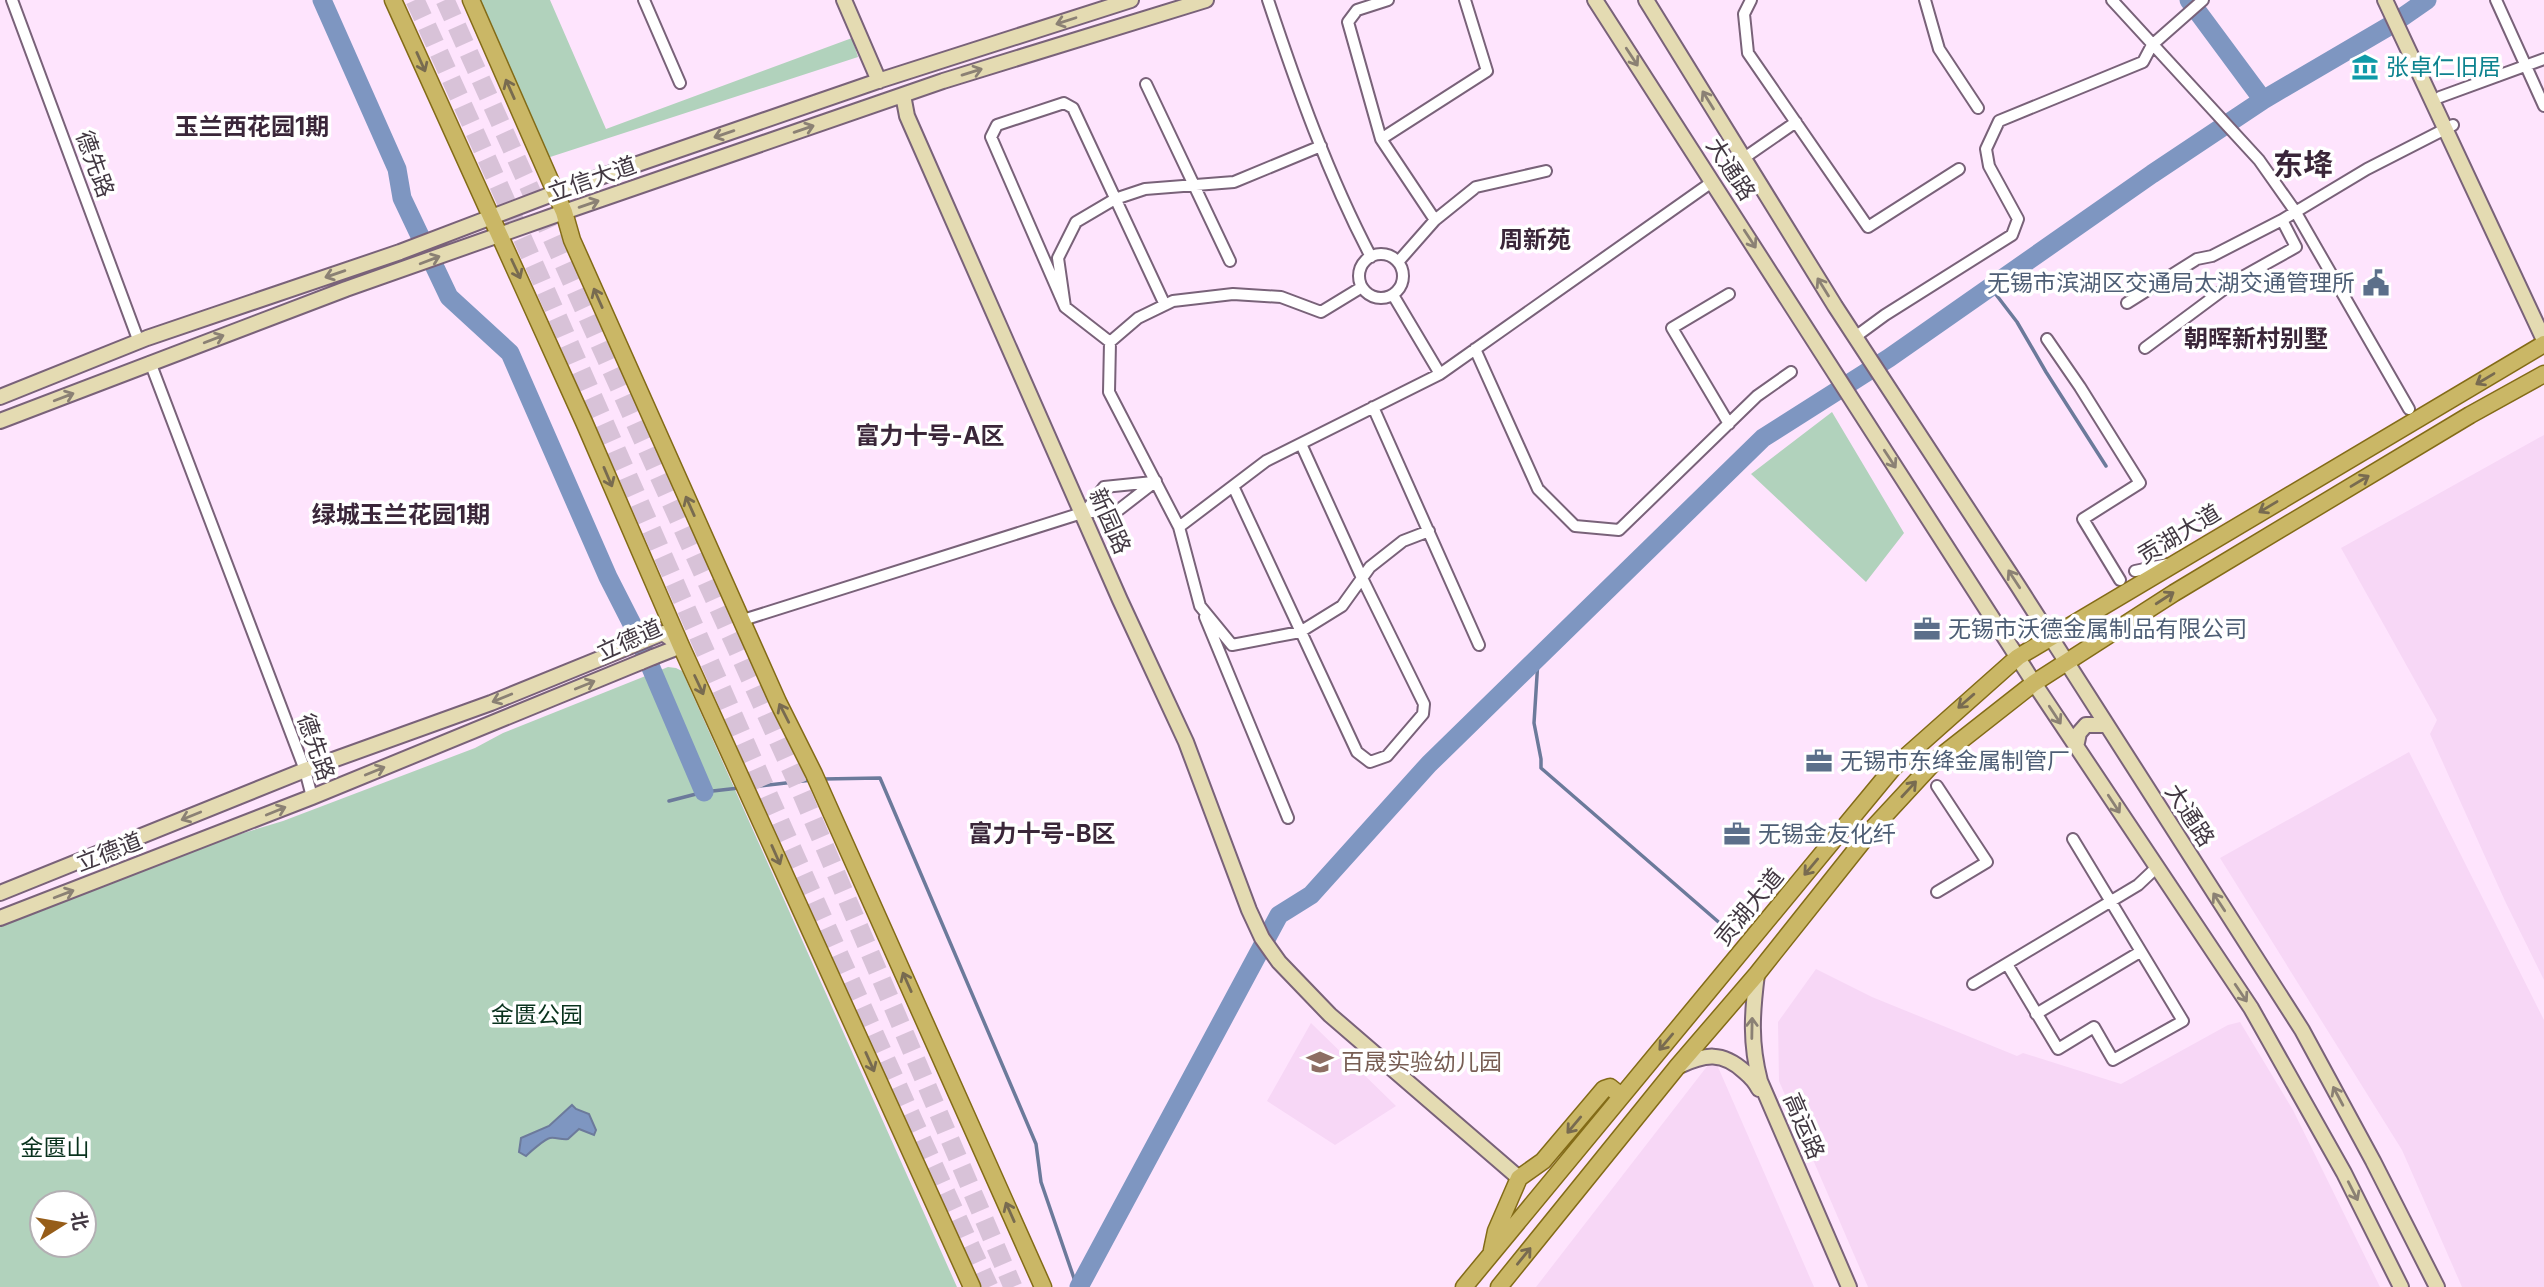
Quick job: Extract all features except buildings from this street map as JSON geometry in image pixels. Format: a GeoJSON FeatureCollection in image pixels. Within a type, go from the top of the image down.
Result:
{"type":"FeatureCollection","features":[{"type":"Feature","properties":{"kind":"main road"},"geometry":{"type":"LineString","coordinates":[[393,0],[584,422],[681,646],[972,1287]]}},
{"type":"Feature","properties":{"kind":"main road"},"geometry":{"type":"LineString","coordinates":[[471,0],[564,212],[572,240],[1040,1281]]}},
{"type":"Feature","properties":{"kind":"main road","name":"贡湖大道"},"geometry":{"type":"LineString","coordinates":[[1464,1287],[1893,768],[2018,657],[2544,342]]}},
{"type":"Feature","properties":{"kind":"main road","name":"贡湖大道"},"geometry":{"type":"LineString","coordinates":[[1499,1287],[1677,1067],[1757,974],[1874,827],[1936,760],[2034,683],[2210,571],[2470,415],[2544,374]]}},
{"type":"Feature","properties":{"kind":"main road"},"geometry":{"type":"LineString","coordinates":[[1492,1253],[1496,1231],[1520,1177],[1543,1161],[1604,1089],[1610,1087],[1622,1096]]}},
{"type":"Feature","properties":{"kind":"street","name":"德先路"},"geometry":{"type":"LineString","coordinates":[[12,0],[141,341]]}},
{"type":"Feature","properties":{"kind":"street","name":"德先路"},"geometry":{"type":"LineString","coordinates":[[18,0],[141,341]]}},
{"type":"Feature","properties":{"kind":"street"},"geometry":{"type":"LineString","coordinates":[[644,0],[680,83]]}},
{"type":"Feature","properties":{"kind":"street"},"geometry":{"type":"LineString","coordinates":[[846,0],[880,80]]}},
{"type":"Feature","properties":{"kind":"street","name":"立信大道"},"geometry":{"type":"LineString","coordinates":[[0,397],[141,341],[448,235],[555,194],[880,80],[1131,0]]}},
{"type":"Feature","properties":{"kind":"street","name":"立信大道"},"geometry":{"type":"LineString","coordinates":[[0,421],[455,250],[905,94],[1206,0]]}},
{"type":"Feature","properties":{"kind":"street"},"geometry":{"type":"LineString","coordinates":[[1268,0],[1348,215],[1371,257]]}},
{"type":"Feature","properties":{"kind":"street"},"geometry":{"type":"LineString","coordinates":[[1388,0],[1357,10],[1348,22],[1381,139],[1434,220]]}},
{"type":"Feature","properties":{"kind":"street"},"geometry":{"type":"LineString","coordinates":[[1381,139],[1487,71],[1465,0]]}},
{"type":"Feature","properties":{"kind":"street","name":"大通路"},"geometry":{"type":"LineString","coordinates":[[1595,0],[2018,657]]}},
{"type":"Feature","properties":{"kind":"street","name":"大通路"},"geometry":{"type":"LineString","coordinates":[[1646,0],[1858,341],[2302,1030],[2437,1287]]}},
{"type":"Feature","properties":{"kind":"street"},"geometry":{"type":"LineString","coordinates":[[1751,0],[1744,14],[1748,53],[1868,227],[1959,169]]}},
{"type":"Feature","properties":{"kind":"street"},"geometry":{"type":"LineString","coordinates":[[1925,0],[1939,49],[1978,108]]}},
{"type":"Feature","properties":{"kind":"street"},"geometry":{"type":"LineString","coordinates":[[2112,0],[2259,160],[2295,211],[2409,409]]}},
{"type":"Feature","properties":{"kind":"street"},"geometry":{"type":"LineString","coordinates":[[2385,0],[2441,97],[2450,128],[2544,342]]}},
{"type":"Feature","properties":{"kind":"street"},"geometry":{"type":"LineString","coordinates":[[2395,0],[2416,55],[2544,329]]}},
{"type":"Feature","properties":{"kind":"street"},"geometry":{"type":"LineString","coordinates":[[2496,0],[2544,106]]}},
{"type":"Feature","properties":{"kind":"street"},"geometry":{"type":"LineString","coordinates":[[1858,341],[1885,315],[2012,235],[2018,219],[1989,166],[1986,149],[1999,121],[2143,62],[2152,45],[2203,1]]}},
{"type":"Feature","properties":{"kind":"street"},"geometry":{"type":"LineString","coordinates":[[2441,97],[2544,59]]}},
{"type":"Feature","properties":{"kind":"street"},"geometry":{"type":"LineString","coordinates":[[1146,84],[1230,261]]}},
{"type":"Feature","properties":{"kind":"street","name":"新园路"},"geometry":{"type":"LineString","coordinates":[[905,94],[907,116],[1189,741],[1251,910],[1280,961],[1329,1008],[1520,1177]]}},
{"type":"Feature","properties":{"kind":"street"},"geometry":{"type":"LineString","coordinates":[[1110,342],[1065,307],[991,137],[997,125],[1064,103],[1073,108],[1165,305]]}},
{"type":"Feature","properties":{"kind":"street"},"geometry":{"type":"LineString","coordinates":[[1744,158],[1796,122]]}},
{"type":"Feature","properties":{"kind":"street"},"geometry":{"type":"LineString","coordinates":[[2127,303],[2197,259],[2212,256],[2282,220],[2367,169],[2450,128]]}},
{"type":"Feature","properties":{"kind":"street"},"geometry":{"type":"LineString","coordinates":[[1065,307],[1058,258],[1076,222],[1115,198],[1145,189],[1234,182],[1321,146]]}},
{"type":"Feature","properties":{"kind":"street"},"geometry":{"type":"LineString","coordinates":[[1398,262],[1434,220],[1476,187],[1546,171]]}},
{"type":"Feature","properties":{"kind":"street"},"geometry":{"type":"LineString","coordinates":[[1179,527],[1266,461],[1440,374],[1713,182]]}},
{"type":"Feature","properties":{"kind":"street"},"geometry":{"type":"LineString","coordinates":[[2145,348],[2235,281],[2296,247],[2282,220]]}},
{"type":"Feature","properties":{"kind":"street"},"geometry":{"type":"LineString","coordinates":[[1385,254],[1398,262],[1404,275],[1399,290],[1394,295],[1379,299],[1372,297],[1362,287],[1359,274],[1361,267],[1371,257],[1385,254]]}},
{"type":"Feature","properties":{"kind":"street"},"geometry":{"type":"LineString","coordinates":[[1287,818],[1200,606],[1179,527],[1109,392],[1110,342],[1138,318],[1173,301],[1233,294],[1269,296],[1282,297],[1321,312],[1362,287]]}},
{"type":"Feature","properties":{"kind":"street"},"geometry":{"type":"LineString","coordinates":[[1729,294],[1672,328],[1729,424]]}},
{"type":"Feature","properties":{"kind":"street"},"geometry":{"type":"LineString","coordinates":[[1394,295],[1440,374]]}},
{"type":"Feature","properties":{"kind":"street"},"geometry":{"type":"LineString","coordinates":[[2047,339],[2140,483],[2083,519],[2119,580]]}},
{"type":"Feature","properties":{"kind":"street"},"geometry":{"type":"LineString","coordinates":[[1475,349],[1538,489],[1574,526],[1619,530],[1757,396],[1791,372]]}},
{"type":"Feature","properties":{"kind":"street","name":"德先路"},"geometry":{"type":"LineString","coordinates":[[148,364],[312,797]]}},
{"type":"Feature","properties":{"kind":"street"},"geometry":{"type":"LineString","coordinates":[[1373,407],[1479,645]]}},
{"type":"Feature","properties":{"kind":"street"},"geometry":{"type":"LineString","coordinates":[[1233,486],[1357,752],[1370,762],[1387,756],[1423,714],[1424,704],[1362,578],[1301,444]]}},
{"type":"Feature","properties":{"kind":"street"},"geometry":{"type":"LineString","coordinates":[[1084,513],[1104,487],[1156,481]]}},
{"type":"Feature","properties":{"kind":"street"},"geometry":{"type":"LineString","coordinates":[[743,620],[1084,513],[1116,512],[1156,481]]}},
{"type":"Feature","properties":{"kind":"street"},"geometry":{"type":"LineString","coordinates":[[1200,606],[1232,645],[1300,632],[1342,606],[1370,567],[1403,541],[1429,531]]}},
{"type":"Feature","properties":{"kind":"street"},"geometry":{"type":"LineString","coordinates":[[2135,571],[2177,562]]}},
{"type":"Feature","properties":{"kind":"street","name":"立德道"},"geometry":{"type":"LineString","coordinates":[[0,893],[302,771],[491,703],[663,633],[681,646]]}},
{"type":"Feature","properties":{"kind":"street","name":"立德道"},"geometry":{"type":"LineString","coordinates":[[0,918],[312,797],[681,646]]}},
{"type":"Feature","properties":{"kind":"street"},"geometry":{"type":"LineString","coordinates":[[2018,657],[2251,1008],[2344,1173],[2401,1287]]}},
{"type":"Feature","properties":{"kind":"street"},"geometry":{"type":"LineString","coordinates":[[2077,747],[2079,733],[2086,725],[2106,725]]}},
{"type":"Feature","properties":{"kind":"street"},"geometry":{"type":"LineString","coordinates":[[1937,786],[1987,862],[1937,892]]}},
{"type":"Feature","properties":{"kind":"street"},"geometry":{"type":"LineString","coordinates":[[2007,964],[2057,1049],[2094,1027],[2113,1060],[2183,1021],[2073,839]]}},
{"type":"Feature","properties":{"kind":"street"},"geometry":{"type":"LineString","coordinates":[[1973,984],[2138,885],[2156,868]]}},
{"type":"Feature","properties":{"kind":"street"},"geometry":{"type":"LineString","coordinates":[[2036,1014],[2140,952]]}},
{"type":"Feature","properties":{"kind":"street","name":"高运路"},"geometry":{"type":"LineString","coordinates":[[1757,974],[1752,1032],[1753,1055],[1760,1081],[1847,1287]]}},
{"type":"Feature","properties":{"kind":"street","name":"高运路"},"geometry":{"type":"LineString","coordinates":[[1677,1067],[1698,1057],[1715,1056],[1735,1064],[1755,1082],[1847,1287]]}},
{"type":"Feature","properties":{"kind":"shaded area"},"geometry":{"type":"Polygon","coordinates":[[[2544,435],[2544,980],[2505,901],[2430,734],[2437,720],[2341,548],[2544,435]]]}},
{"type":"Feature","properties":{"kind":"shaded area"},"geometry":{"type":"Polygon","coordinates":[[[2409,752],[2544,1020],[2544,1287],[2462,1287],[2402,1150],[2220,858],[2409,752]]]}},
{"type":"Feature","properties":{"kind":"shaded area"},"geometry":{"type":"Polygon","coordinates":[[[1816,969],[1872,997],[2017,1056],[2023,1053],[2121,1084],[2228,1025],[2240,1022],[2293,1110],[2380,1287],[1868,1287],[1779,1081],[1778,1022],[1816,969]]]}},
{"type":"Feature","properties":{"kind":"shaded area","name":"百晟实验幼儿园"},"geometry":{"type":"Polygon","coordinates":[[[1311,1023],[1396,1106],[1335,1145],[1267,1101],[1311,1023]]]}},
{"type":"Feature","properties":{"kind":"shaded area"},"geometry":{"type":"Polygon","coordinates":[[[1715,1056],[1814,1287],[1536,1287],[1715,1056]]]}},
{"type":"Feature","properties":{"kind":"green space"},"geometry":{"type":"Polygon","coordinates":[[[475,0],[550,0],[606,129],[852,38],[858,57],[544,159],[475,0]]]}},
{"type":"Feature","properties":{"kind":"green space"},"geometry":{"type":"Polygon","coordinates":[[[1832,412],[1904,533],[1866,582],[1751,474],[1832,412]]]}},
{"type":"Feature","properties":{"kind":"green space","name":"金匮公园"},"geometry":{"type":"Polygon","coordinates":[[[668,667],[682,671],[957,1287],[0,1287],[0,927],[214,842],[283,821],[475,748],[503,733],[668,667]]]}},
{"type":"Feature","properties":{"kind":"water"},"geometry":{"type":"Polygon","coordinates":[[[572,1105],[589,1114],[596,1130],[594,1135],[579,1129],[568,1139],[548,1139],[526,1156],[519,1152],[521,1138],[549,1126],[572,1105]]]}},
{"type":"Feature","properties":{"kind":"waterway"},"geometry":{"type":"LineString","coordinates":[[322,0],[397,169],[402,198],[449,297],[510,353],[608,577],[634,628],[704,792]]}},
{"type":"Feature","properties":{"kind":"waterway"},"geometry":{"type":"LineString","coordinates":[[2189,0],[2263,100]]}},
{"type":"Feature","properties":{"kind":"waterway"},"geometry":{"type":"LineString","coordinates":[[1079,1287],[1279,915],[1311,895],[1429,764],[1763,438],[1889,358],[2152,174],[2263,100],[2391,25],[2427,0]]}},
{"type":"Feature","properties":{"kind":"waterway"},"geometry":{"type":"LineString","coordinates":[[1991,288],[2017,322],[2106,466]]}},
{"type":"Feature","properties":{"kind":"waterway"},"geometry":{"type":"LineString","coordinates":[[1538,660],[1534,723],[1541,768],[1722,925]]}},
{"type":"Feature","properties":{"kind":"waterway"},"geometry":{"type":"LineString","coordinates":[[823,779],[880,778],[1036,1144],[1041,1182],[1077,1287]]}},
{"type":"Feature","properties":{"kind":"waterway"},"geometry":{"type":"LineString","coordinates":[[750,787],[812,780]]}},
{"type":"Feature","properties":{"kind":"waterway"},"geometry":{"type":"LineString","coordinates":[[669,801],[704,792],[739,788]]}},
{"type":"Feature","properties":{"kind":"tunnel"},"geometry":{"type":"LineString","coordinates":[[415,0],[989,1287]]}},
{"type":"Feature","properties":{"kind":"tunnel"},"geometry":{"type":"LineString","coordinates":[[445,0],[799,787],[1013,1287]]}},
{"type":"Feature","properties":{"kind":"place","name":"张卓仁旧居"},"geometry":{"type":"Point","coordinates":[2365,67]}},
{"type":"Feature","properties":{"kind":"place","name":"无锡市滨湖区交通局太湖交通管理所"},"geometry":{"type":"Point","coordinates":[2376,283]}},
{"type":"Feature","properties":{"kind":"place","name":"无锡市沃德金属制品有限公司"},"geometry":{"type":"Point","coordinates":[1927,629]}},
{"type":"Feature","properties":{"kind":"place","name":"无锡市东绛金属制管厂"},"geometry":{"type":"Point","coordinates":[1819,761]}},
{"type":"Feature","properties":{"kind":"place","name":"无锡金友化纤"},"geometry":{"type":"Point","coordinates":[1737,834]}},
{"type":"Feature","properties":{"kind":"place","name":"百晟实验幼儿园"},"geometry":{"type":"Point","coordinates":[1320,1062]}},
{"type":"Feature","properties":{"kind":"district","name":"玉兰西花园1期"},"geometry":{"type":"Point","coordinates":[252,127]}},
{"type":"Feature","properties":{"kind":"district","name":"东鿍"},"geometry":{"type":"Point","coordinates":[2303,165]}},
{"type":"Feature","properties":{"kind":"district","name":"周新苑"},"geometry":{"type":"Point","coordinates":[1535,240]}},
{"type":"Feature","properties":{"kind":"district","name":"朝晖新村别墅"},"geometry":{"type":"Point","coordinates":[2256,339]}},
{"type":"Feature","properties":{"kind":"district","name":"富力十号-A区"},"geometry":{"type":"Point","coordinates":[930,436]}},
{"type":"Feature","properties":{"kind":"district","name":"绿城玉兰花园1期"},"geometry":{"type":"Point","coordinates":[401,515]}},
{"type":"Feature","properties":{"kind":"district","name":"富力十号-B区"},"geometry":{"type":"Point","coordinates":[1042,834]}},
{"type":"Feature","properties":{"kind":"park label","name":"金匮山"},"geometry":{"type":"Point","coordinates":[55,1148]}}]}
